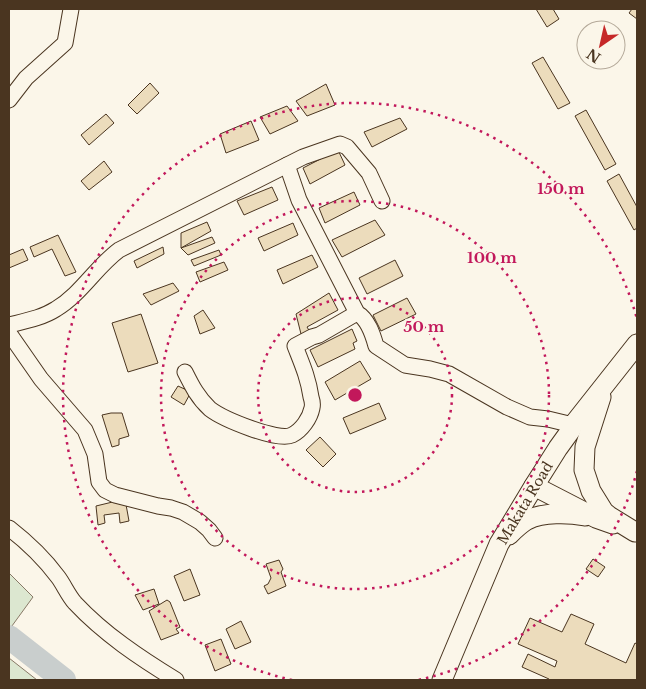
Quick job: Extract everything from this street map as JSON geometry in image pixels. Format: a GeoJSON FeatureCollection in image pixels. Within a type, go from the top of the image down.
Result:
{"type":"FeatureCollection","features":[{"type":"Feature","properties":{"kind":"main road","name":"Makata Road"},"geometry":{"type":"LineString","coordinates":[[442,680],[500,544],[558,448],[572,430],[573,425],[637,344]]}},
{"type":"Feature","properties":{"kind":"main road"},"geometry":{"type":"LineString","coordinates":[[604,386],[585,447],[584,470],[591,491],[604,512],[636,533]]}},
{"type":"Feature","properties":{"kind":"main road"},"geometry":{"type":"LineString","coordinates":[[534,486],[596,518],[636,533]]}},
{"type":"Feature","properties":{"kind":"main road"},"geometry":{"type":"LineString","coordinates":[[500,544],[518,526],[529,519],[548,514],[576,514],[596,518]]}},
{"type":"Feature","properties":{"kind":"street"},"geometry":{"type":"LineString","coordinates":[[9,100],[26,78],[64,43],[71,9]]}},
{"type":"Feature","properties":{"kind":"street"},"geometry":{"type":"LineString","coordinates":[[9,325],[42,316],[58,308],[77,292],[118,250],[303,157],[340,144],[347,147],[369,173],[382,201]]}},
{"type":"Feature","properties":{"kind":"street"},"geometry":{"type":"LineString","coordinates":[[287,166],[299,200],[358,314],[363,316],[373,335],[376,346],[405,365],[449,374],[506,407],[530,417],[573,425]]}},
{"type":"Feature","properties":{"kind":"street"},"geometry":{"type":"LineString","coordinates":[[185,372],[195,392],[211,409],[246,427],[276,436],[291,436],[301,429],[313,406],[309,380],[295,346],[358,314]]}},
{"type":"Feature","properties":{"kind":"street"},"geometry":{"type":"LineString","coordinates":[[9,333],[41,379],[85,430],[95,454],[99,482],[104,490],[115,495],[183,512],[200,522],[215,538]]}},
{"type":"Feature","properties":{"kind":"street"},"geometry":{"type":"LineString","coordinates":[[9,528],[42,558],[58,576],[74,601],[101,628],[139,658],[176,680]]}},
{"type":"Feature","properties":{"kind":"green space"},"geometry":{"type":"Polygon","coordinates":[[[9,573],[33,597],[9,630],[9,573]]]}},
{"type":"Feature","properties":{"kind":"green space"},"geometry":{"type":"Polygon","coordinates":[[[9,658],[37,680],[9,680],[9,658]]]}},
{"type":"Feature","properties":{"kind":"building"},"geometry":{"type":"Polygon","coordinates":[[[536,9],[553,9],[559,19],[547,27],[536,9]]]}},
{"type":"Feature","properties":{"kind":"building"},"geometry":{"type":"Polygon","coordinates":[[[632,9],[637,9],[637,19],[629,13],[632,9]]]}},
{"type":"Feature","properties":{"kind":"building"},"geometry":{"type":"Polygon","coordinates":[[[543,57],[570,103],[558,109],[532,63],[543,57]]]}},
{"type":"Feature","properties":{"kind":"building"},"geometry":{"type":"Polygon","coordinates":[[[150,83],[159,93],[137,114],[128,105],[150,83]]]}},
{"type":"Feature","properties":{"kind":"building"},"geometry":{"type":"Polygon","coordinates":[[[326,84],[335,105],[307,116],[296,101],[326,84]]]}},
{"type":"Feature","properties":{"kind":"building"},"geometry":{"type":"Polygon","coordinates":[[[287,106],[298,121],[270,134],[260,117],[287,106]]]}},
{"type":"Feature","properties":{"kind":"building"},"geometry":{"type":"Polygon","coordinates":[[[586,110],[616,164],[605,170],[575,116],[586,110]]]}},
{"type":"Feature","properties":{"kind":"building"},"geometry":{"type":"Polygon","coordinates":[[[106,114],[114,123],[89,145],[81,135],[106,114]]]}},
{"type":"Feature","properties":{"kind":"building"},"geometry":{"type":"Polygon","coordinates":[[[400,118],[407,129],[372,147],[364,132],[400,118]]]}},
{"type":"Feature","properties":{"kind":"building"},"geometry":{"type":"Polygon","coordinates":[[[251,121],[259,140],[226,153],[220,134],[251,121]]]}},
{"type":"Feature","properties":{"kind":"building"},"geometry":{"type":"Polygon","coordinates":[[[338,150],[345,165],[310,184],[303,168],[338,150]]]}},
{"type":"Feature","properties":{"kind":"building"},"geometry":{"type":"Polygon","coordinates":[[[104,161],[112,172],[89,190],[81,181],[104,161]]]}},
{"type":"Feature","properties":{"kind":"building"},"geometry":{"type":"Polygon","coordinates":[[[619,174],[637,207],[637,228],[634,230],[607,181],[619,174]]]}},
{"type":"Feature","properties":{"kind":"building"},"geometry":{"type":"Polygon","coordinates":[[[272,187],[278,200],[244,215],[237,201],[272,187]]]}},
{"type":"Feature","properties":{"kind":"building"},"geometry":{"type":"Polygon","coordinates":[[[354,192],[360,205],[325,223],[319,208],[354,192]]]}},
{"type":"Feature","properties":{"kind":"building"},"geometry":{"type":"Polygon","coordinates":[[[375,220],[385,235],[342,257],[332,240],[375,220]]]}},
{"type":"Feature","properties":{"kind":"building"},"geometry":{"type":"Polygon","coordinates":[[[207,222],[211,231],[181,248],[181,233],[207,222]]]}},
{"type":"Feature","properties":{"kind":"building"},"geometry":{"type":"Polygon","coordinates":[[[293,223],[298,235],[264,251],[258,238],[293,223]]]}},
{"type":"Feature","properties":{"kind":"building"},"geometry":{"type":"Polygon","coordinates":[[[58,235],[76,272],[65,276],[52,249],[34,257],[30,247],[58,235]]]}},
{"type":"Feature","properties":{"kind":"building"},"geometry":{"type":"Polygon","coordinates":[[[212,237],[215,243],[188,255],[181,248],[212,237]]]}},
{"type":"Feature","properties":{"kind":"building"},"geometry":{"type":"Polygon","coordinates":[[[163,247],[164,254],[137,268],[134,261],[163,247]]]}},
{"type":"Feature","properties":{"kind":"building"},"geometry":{"type":"Polygon","coordinates":[[[23,249],[28,260],[9,268],[9,255],[23,249]]]}},
{"type":"Feature","properties":{"kind":"building"},"geometry":{"type":"Polygon","coordinates":[[[219,250],[221,255],[194,266],[191,260],[219,250]]]}},
{"type":"Feature","properties":{"kind":"building"},"geometry":{"type":"Polygon","coordinates":[[[312,255],[318,267],[283,284],[277,270],[312,255]]]}},
{"type":"Feature","properties":{"kind":"building"},"geometry":{"type":"Polygon","coordinates":[[[395,260],[403,276],[367,294],[359,278],[395,260]]]}},
{"type":"Feature","properties":{"kind":"building"},"geometry":{"type":"Polygon","coordinates":[[[224,262],[228,270],[200,282],[196,272],[224,262]]]}},
{"type":"Feature","properties":{"kind":"building"},"geometry":{"type":"Polygon","coordinates":[[[173,283],[179,291],[151,305],[143,294],[173,283]]]}},
{"type":"Feature","properties":{"kind":"building"},"geometry":{"type":"Polygon","coordinates":[[[329,293],[338,310],[307,327],[310,332],[301,334],[296,314],[329,293]]]}},
{"type":"Feature","properties":{"kind":"building"},"geometry":{"type":"Polygon","coordinates":[[[407,298],[416,314],[381,331],[373,315],[407,298]]]}},
{"type":"Feature","properties":{"kind":"building"},"geometry":{"type":"Polygon","coordinates":[[[203,310],[215,328],[200,334],[194,316],[203,310]]]}},
{"type":"Feature","properties":{"kind":"building"},"geometry":{"type":"Polygon","coordinates":[[[141,314],[158,363],[128,372],[112,323],[141,314]]]}},
{"type":"Feature","properties":{"kind":"building"},"geometry":{"type":"Polygon","coordinates":[[[352,329],[357,341],[353,343],[355,349],[318,367],[310,350],[352,329]]]}},
{"type":"Feature","properties":{"kind":"building"},"geometry":{"type":"Polygon","coordinates":[[[360,361],[371,379],[335,400],[325,382],[360,361]]]}},
{"type":"Feature","properties":{"kind":"building"},"geometry":{"type":"Polygon","coordinates":[[[178,386],[191,392],[184,405],[171,397],[178,386]]]}},
{"type":"Feature","properties":{"kind":"building"},"geometry":{"type":"Polygon","coordinates":[[[379,403],[386,419],[350,434],[343,418],[379,403]]]}},
{"type":"Feature","properties":{"kind":"building"},"geometry":{"type":"Polygon","coordinates":[[[122,413],[129,436],[119,439],[119,445],[112,447],[102,415],[122,413]]]}},
{"type":"Feature","properties":{"kind":"building"},"geometry":{"type":"Polygon","coordinates":[[[320,437],[336,454],[323,467],[306,450],[320,437]]]}},
{"type":"Feature","properties":{"kind":"building"},"geometry":{"type":"Polygon","coordinates":[[[125,499],[129,521],[120,523],[119,513],[104,515],[105,523],[98,525],[96,506],[125,499]]]}},
{"type":"Feature","properties":{"kind":"building"},"geometry":{"type":"Polygon","coordinates":[[[593,559],[605,567],[598,577],[586,569],[593,559]]]}},
{"type":"Feature","properties":{"kind":"building"},"geometry":{"type":"Polygon","coordinates":[[[279,560],[283,569],[281,572],[286,586],[268,594],[264,586],[268,584],[271,578],[266,564],[279,560]]]}},
{"type":"Feature","properties":{"kind":"building"},"geometry":{"type":"Polygon","coordinates":[[[190,569],[200,595],[184,601],[174,576],[190,569]]]}},
{"type":"Feature","properties":{"kind":"building"},"geometry":{"type":"Polygon","coordinates":[[[154,589],[159,604],[143,610],[135,595],[154,589]]]}},
{"type":"Feature","properties":{"kind":"building"},"geometry":{"type":"Polygon","coordinates":[[[167,600],[170,602],[180,627],[176,629],[179,633],[161,640],[149,611],[167,600]]]}},
{"type":"Feature","properties":{"kind":"building"},"geometry":{"type":"Polygon","coordinates":[[[571,614],[594,624],[585,644],[626,663],[635,643],[637,644],[637,680],[549,680],[522,667],[528,654],[555,667],[557,661],[518,644],[530,618],[562,632],[571,614]]]}},
{"type":"Feature","properties":{"kind":"building"},"geometry":{"type":"Polygon","coordinates":[[[241,621],[251,642],[235,649],[226,629],[241,621]]]}},
{"type":"Feature","properties":{"kind":"building"},"geometry":{"type":"Polygon","coordinates":[[[221,639],[231,664],[215,671],[205,645],[221,639]]]}},
{"type":"Feature","properties":{"kind":"waterway"},"geometry":{"type":"LineString","coordinates":[[9,637],[64,680]]}}]}
